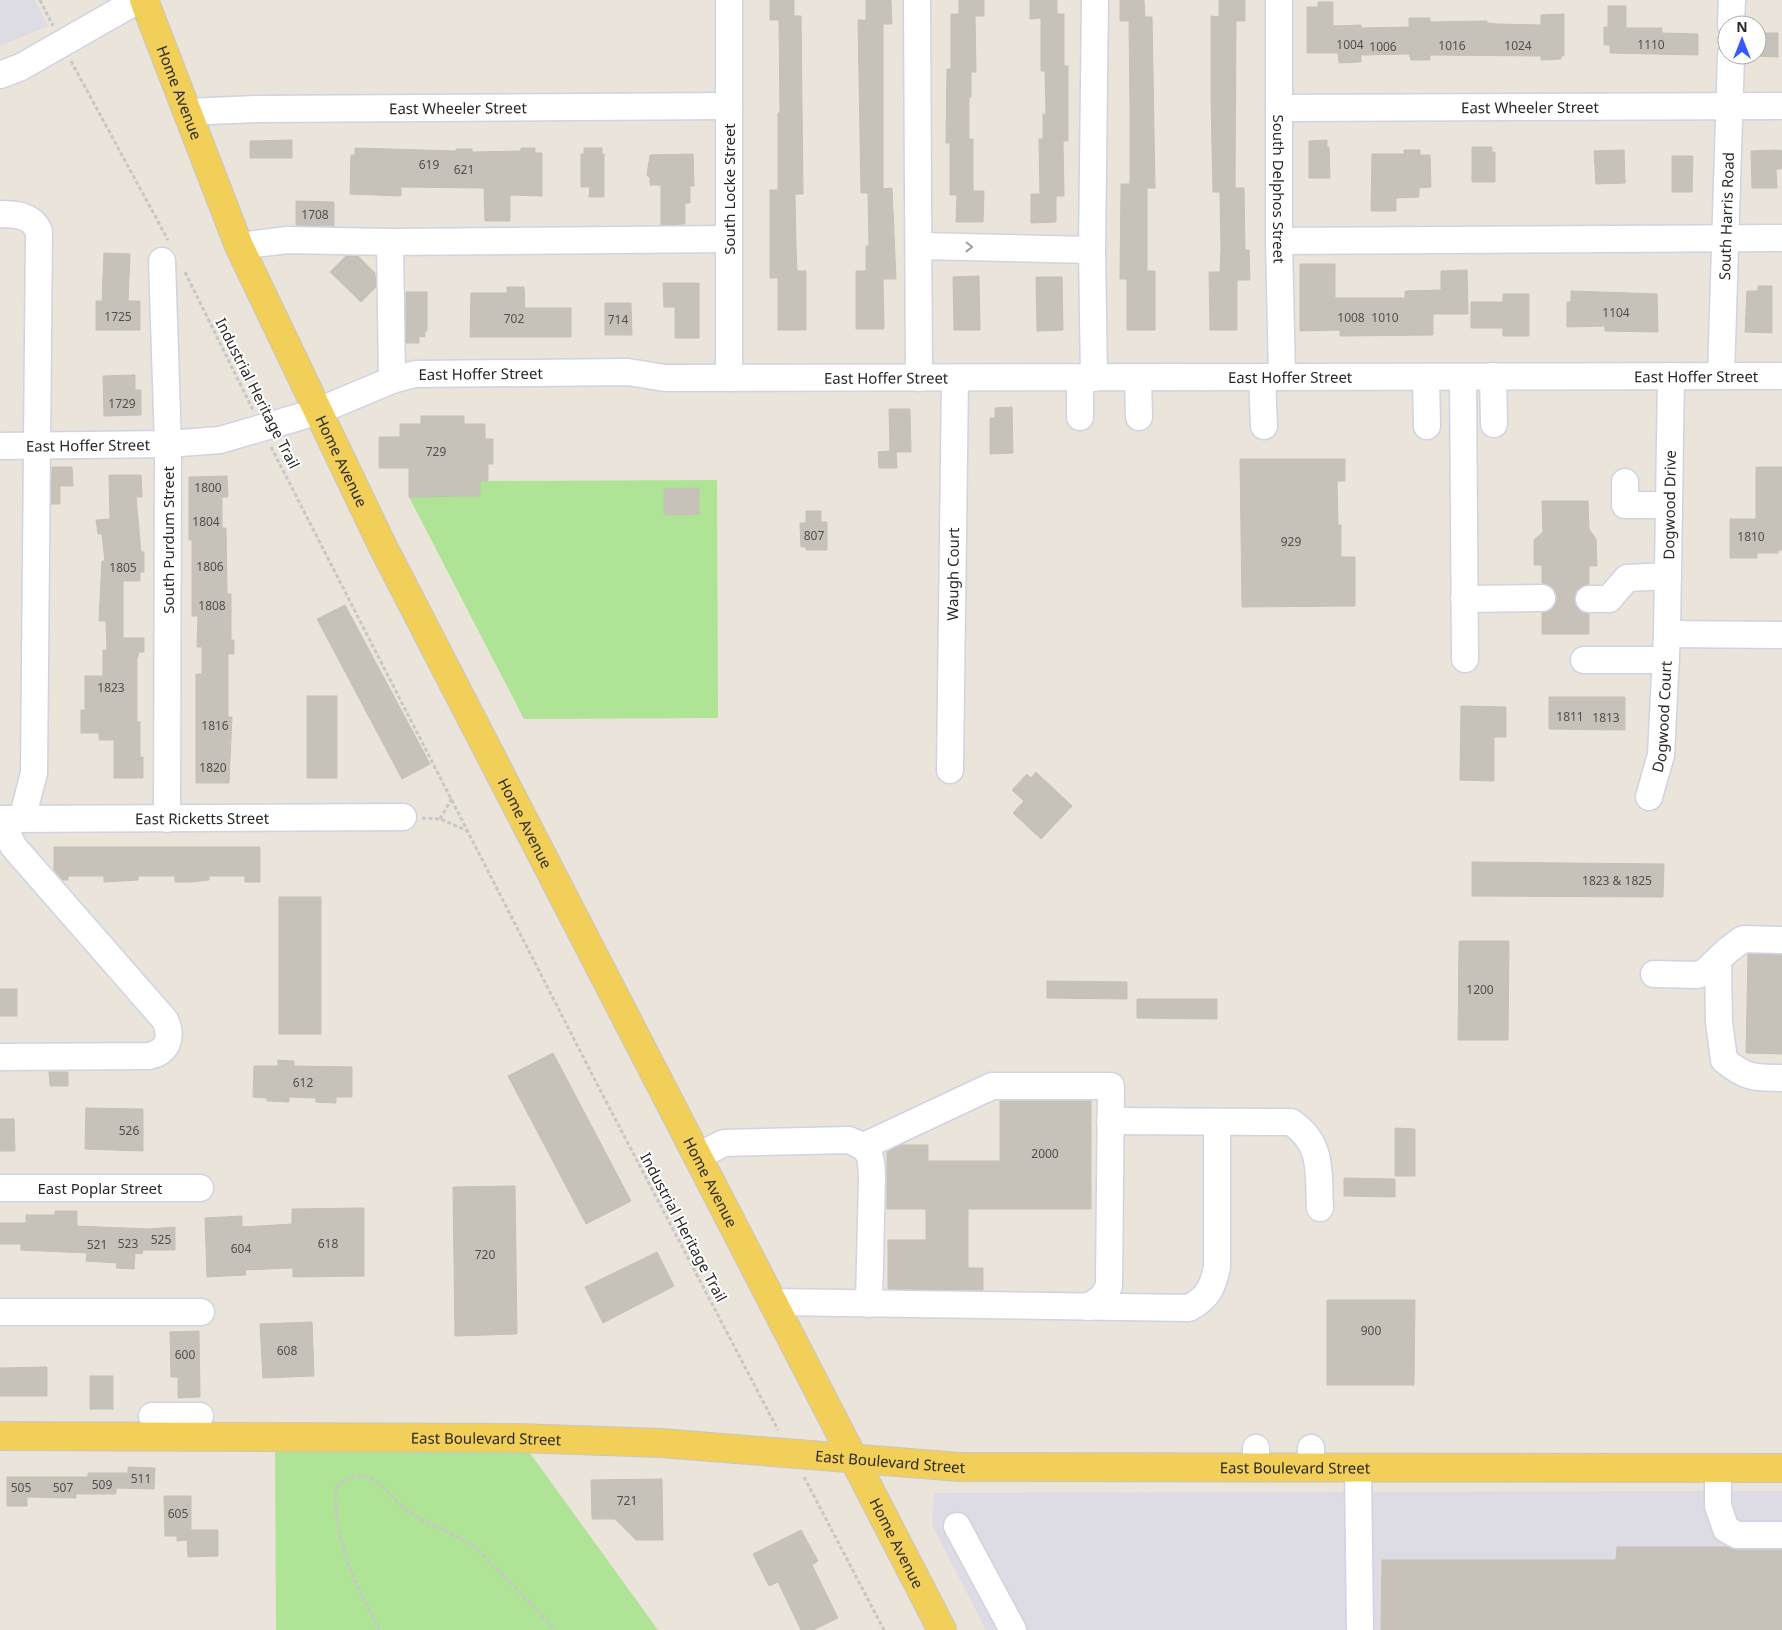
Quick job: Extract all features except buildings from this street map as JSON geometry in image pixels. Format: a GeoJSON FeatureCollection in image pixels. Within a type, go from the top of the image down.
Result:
{"type":"FeatureCollection","features":[{"type":"Feature","properties":{"kind":"main road","name":"Home Avenue"},"geometry":{"type":"LineString","coordinates":[[144,0],[238,246],[316,412],[387,556],[942,1630]]}},
{"type":"Feature","properties":{"kind":"main road","name":"East Boulevard Street"},"geometry":{"type":"LineString","coordinates":[[0,1436],[519,1438],[661,1443],[960,1468],[1256,1458],[1311,1458],[1358,1468],[1782,1468]]}},
{"type":"Feature","properties":{"kind":"street"},"geometry":{"type":"LineString","coordinates":[[0,76],[21,67],[138,0]]}},
{"type":"Feature","properties":{"kind":"street","name":"South Locke Street"},"geometry":{"type":"LineString","coordinates":[[729,0],[729,378]]}},
{"type":"Feature","properties":{"kind":"street"},"geometry":{"type":"LineString","coordinates":[[917,0],[920,246],[919,378]]}},
{"type":"Feature","properties":{"kind":"street"},"geometry":{"type":"LineString","coordinates":[[1080,417],[1087,378],[1092,250],[1095,0]]}},
{"type":"Feature","properties":{"kind":"street","name":"South Delphos Street"},"geometry":{"type":"LineString","coordinates":[[1264,426],[1272,377],[1279,241],[1279,0]]}},
{"type":"Feature","properties":{"kind":"street"},"geometry":{"type":"LineString","coordinates":[[1731,15],[1732,0]]}},
{"type":"Feature","properties":{"kind":"street","name":"South Harris Road"},"geometry":{"type":"LineString","coordinates":[[1721,376],[1730,65]]}},
{"type":"Feature","properties":{"kind":"street","name":"East Wheeler Street"},"geometry":{"type":"LineString","coordinates":[[187,112],[266,109],[729,106]]}},
{"type":"Feature","properties":{"kind":"street","name":"East Wheeler Street"},"geometry":{"type":"LineString","coordinates":[[1279,108],[1782,106]]}},
{"type":"Feature","properties":{"kind":"street"},"geometry":{"type":"LineString","coordinates":[[0,214],[18,214],[36,224],[39,231],[34,773],[8,819],[13,846],[165,1020],[169,1038],[168,1044],[161,1052],[149,1056],[0,1057]]}},
{"type":"Feature","properties":{"kind":"street"},"geometry":{"type":"LineString","coordinates":[[1279,241],[1782,238]]}},
{"type":"Feature","properties":{"kind":"street"},"geometry":{"type":"LineString","coordinates":[[238,246],[287,240],[390,242],[728,240]]}},
{"type":"Feature","properties":{"kind":"street"},"geometry":{"type":"LineString","coordinates":[[390,242],[392,380]]}},
{"type":"Feature","properties":{"kind":"street"},"geometry":{"type":"LineString","coordinates":[[920,246],[1092,250]]}},
{"type":"Feature","properties":{"kind":"street","name":"South Purdum Street"},"geometry":{"type":"LineString","coordinates":[[167,819],[168,444],[172,257]]}},
{"type":"Feature","properties":{"kind":"street","name":"East Hoffer Street"},"geometry":{"type":"LineString","coordinates":[[0,446],[168,444],[220,440],[316,412],[392,380],[415,374],[628,372],[665,378],[1782,376]]}},
{"type":"Feature","properties":{"kind":"street"},"geometry":{"type":"LineString","coordinates":[[1493,376],[1494,424]]}},
{"type":"Feature","properties":{"kind":"street","name":"Dogwood Drive"},"geometry":{"type":"LineString","coordinates":[[1667,634],[1668,576],[1674,511],[1671,376]]}},
{"type":"Feature","properties":{"kind":"street"},"geometry":{"type":"LineString","coordinates":[[1426,377],[1427,426]]}},
{"type":"Feature","properties":{"kind":"street"},"geometry":{"type":"LineString","coordinates":[[1463,377],[1465,659]]}},
{"type":"Feature","properties":{"kind":"street","name":"Waugh Court"},"geometry":{"type":"LineString","coordinates":[[950,770],[955,378]]}},
{"type":"Feature","properties":{"kind":"street"},"geometry":{"type":"LineString","coordinates":[[1138,378],[1139,417]]}},
{"type":"Feature","properties":{"kind":"street"},"geometry":{"type":"LineString","coordinates":[[1625,482],[1625,505],[1674,511]]}},
{"type":"Feature","properties":{"kind":"street"},"geometry":{"type":"LineString","coordinates":[[1589,599],[1609,599],[1627,578],[1668,576]]}},
{"type":"Feature","properties":{"kind":"street"},"geometry":{"type":"LineString","coordinates":[[1464,599],[1542,598]]}},
{"type":"Feature","properties":{"kind":"street"},"geometry":{"type":"LineString","coordinates":[[1667,634],[1782,635]]}},
{"type":"Feature","properties":{"kind":"street","name":"Dogwood Court"},"geometry":{"type":"LineString","coordinates":[[1649,797],[1661,755],[1667,634]]}},
{"type":"Feature","properties":{"kind":"street"},"geometry":{"type":"LineString","coordinates":[[1584,660],[1666,660]]}},
{"type":"Feature","properties":{"kind":"street","name":"East Ricketts Street"},"geometry":{"type":"LineString","coordinates":[[8,819],[403,817]]}},
{"type":"Feature","properties":{"kind":"street"},"geometry":{"type":"LineString","coordinates":[[1654,974],[1697,975],[1706,972],[1728,950],[1743,940],[1782,940]]}},
{"type":"Feature","properties":{"kind":"street"},"geometry":{"type":"LineString","coordinates":[[1718,962],[1719,1022],[1724,1060],[1738,1072],[1753,1078],[1782,1078]]}},
{"type":"Feature","properties":{"kind":"street"},"geometry":{"type":"LineString","coordinates":[[864,1146],[992,1086],[1111,1086],[1109,1286],[1103,1297],[1088,1306]]}},
{"type":"Feature","properties":{"kind":"street"},"geometry":{"type":"LineString","coordinates":[[1110,1121],[1291,1122],[1303,1130],[1313,1143],[1319,1166],[1320,1208]]}},
{"type":"Feature","properties":{"kind":"street"},"geometry":{"type":"LineString","coordinates":[[773,1302],[1189,1308],[1202,1301],[1212,1288],[1217,1267],[1218,1122]]}},
{"type":"Feature","properties":{"kind":"street"},"geometry":{"type":"LineString","coordinates":[[699,1158],[724,1143],[849,1140],[864,1146],[871,1156],[872,1177],[869,1304]]}},
{"type":"Feature","properties":{"kind":"street","name":"East Poplar Street"},"geometry":{"type":"LineString","coordinates":[[0,1188],[200,1188]]}},
{"type":"Feature","properties":{"kind":"street"},"geometry":{"type":"LineString","coordinates":[[0,1312],[201,1312]]}},
{"type":"Feature","properties":{"kind":"street"},"geometry":{"type":"LineString","coordinates":[[152,1416],[200,1416]]}},
{"type":"Feature","properties":{"kind":"street"},"geometry":{"type":"LineString","coordinates":[[1358,1468],[1360,1630]]}},
{"type":"Feature","properties":{"kind":"street"},"geometry":{"type":"LineString","coordinates":[[1718,1468],[1718,1506],[1726,1529],[1737,1535],[1782,1535]]}},
{"type":"Feature","properties":{"kind":"street"},"geometry":{"type":"LineString","coordinates":[[957,1526],[1013,1630]]}},
{"type":"Feature","properties":{"kind":"path","name":"Industrial Heritage Trail"},"geometry":{"type":"LineString","coordinates":[[40,0],[262,428],[598,1086],[884,1630]]}},
{"type":"Feature","properties":{"kind":"path"},"geometry":{"type":"LineString","coordinates":[[440,819],[452,798]]}},
{"type":"Feature","properties":{"kind":"path"},"geometry":{"type":"LineString","coordinates":[[403,817],[440,819],[469,831]]}},
{"type":"Feature","properties":{"kind":"path"},"geometry":{"type":"LineString","coordinates":[[380,1630],[362,1596],[343,1550],[337,1513],[336,1488],[346,1478],[355,1476],[371,1479],[410,1513],[424,1522],[461,1537],[475,1547],[556,1630]]}},
{"type":"Feature","properties":{"kind":"shaded area"},"geometry":{"type":"Polygon","coordinates":[[[0,0],[34,0],[48,26],[0,46],[0,0]]]}},
{"type":"Feature","properties":{"kind":"shaded area"},"geometry":{"type":"Polygon","coordinates":[[[1782,1491],[1782,1630],[986,1630],[932,1525],[934,1493],[1782,1491]]]}},
{"type":"Feature","properties":{"kind":"green space"},"geometry":{"type":"Polygon","coordinates":[[[717,480],[718,718],[524,719],[409,497],[479,496],[480,481],[717,480]]]}},
{"type":"Feature","properties":{"kind":"green space"},"geometry":{"type":"Polygon","coordinates":[[[275,1437],[519,1438],[658,1630],[276,1630],[275,1437]]]}}]}
